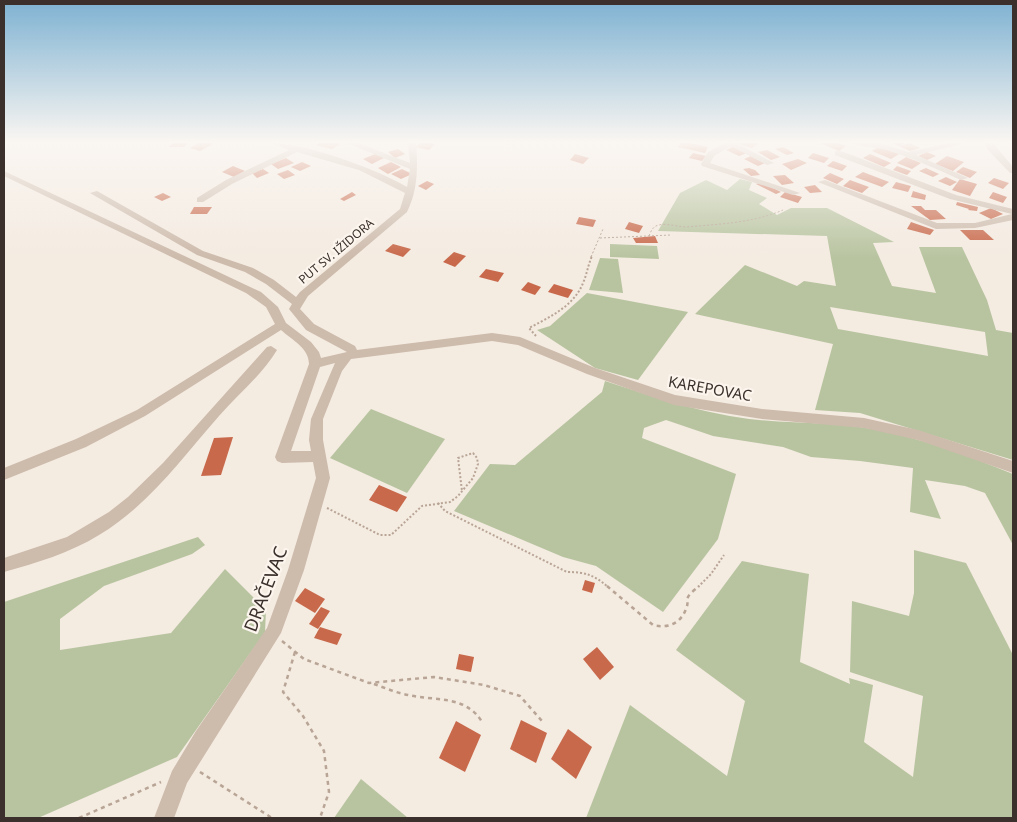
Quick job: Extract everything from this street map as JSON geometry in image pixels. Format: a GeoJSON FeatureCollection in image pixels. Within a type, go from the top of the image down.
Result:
{"type":"FeatureCollection","features":[{"type":"Feature","properties":{"kind":"street"},"geometry":{"type":"LineString","coordinates":[[22,181],[267,300],[278,314],[281,325],[316,354],[315,364],[282,457],[319,456]]}},
{"type":"Feature","properties":{"kind":"street"},"geometry":{"type":"LineString","coordinates":[[200,200],[231,181]]}},
{"type":"Feature","properties":{"kind":"street"},"geometry":{"type":"LineString","coordinates":[[394,181],[410,192]]}},
{"type":"Feature","properties":{"kind":"street","name":"PUT SV. IŽIDORA"},"geometry":{"type":"LineString","coordinates":[[350,356],[351,349],[310,327],[294,309],[304,294],[404,210],[412,181]]}},
{"type":"Feature","properties":{"kind":"street"},"geometry":{"type":"LineString","coordinates":[[761,181],[796,192]]}},
{"type":"Feature","properties":{"kind":"street"},"geometry":{"type":"LineString","coordinates":[[914,181],[953,196],[1013,212]]}},
{"type":"Feature","properties":{"kind":"street"},"geometry":{"type":"LineString","coordinates":[[822,182],[936,226],[949,228],[1013,217]]}},
{"type":"Feature","properties":{"kind":"street"},"geometry":{"type":"LineString","coordinates":[[94,193],[200,254],[249,270],[270,282],[298,304]]}},
{"type":"Feature","properties":{"kind":"street"},"geometry":{"type":"LineString","coordinates":[[4,474],[81,443],[141,413],[281,325]]}},
{"type":"Feature","properties":{"kind":"street","name":"KAREPOVAC"},"geometry":{"type":"LineString","coordinates":[[315,364],[350,356],[492,337],[520,340],[590,371],[674,400],[762,414],[864,423],[918,435],[1013,467]]}},
{"type":"Feature","properties":{"kind":"street"},"geometry":{"type":"LineString","coordinates":[[4,566],[73,542],[110,520],[170,466],[271,350]]}},
{"type":"Feature","properties":{"kind":"street","name":"DRAČEVAC"},"geometry":{"type":"LineString","coordinates":[[164,818],[179,778],[273,633],[296,570],[323,478],[316,440],[317,419],[337,369],[350,356]]}},
{"type":"Feature","properties":{"kind":"path"},"geometry":{"type":"LineString","coordinates":[[649,236],[652,229],[659,225],[684,226],[751,220],[767,217],[783,210]]}},
{"type":"Feature","properties":{"kind":"path"},"geometry":{"type":"LineString","coordinates":[[536,337],[528,328],[556,314],[572,300],[584,284],[589,262],[603,229]]}},
{"type":"Feature","properties":{"kind":"path"},"geometry":{"type":"LineString","coordinates":[[600,238],[671,234]]}},
{"type":"Feature","properties":{"kind":"path"},"geometry":{"type":"LineString","coordinates":[[316,503],[380,535],[391,535],[424,505],[452,502],[462,491],[475,474],[479,463],[477,456],[473,453],[458,458],[462,491]]}},
{"type":"Feature","properties":{"kind":"path"},"geometry":{"type":"LineString","coordinates":[[438,503],[445,511],[567,572],[584,572],[594,575],[652,625],[661,627],[671,626],[680,620],[687,606],[688,597],[712,574],[724,555]]}},
{"type":"Feature","properties":{"kind":"path"},"geometry":{"type":"LineString","coordinates":[[273,633],[304,659],[408,695],[445,699],[475,710],[482,722]]}},
{"type":"Feature","properties":{"kind":"path"},"geometry":{"type":"LineString","coordinates":[[295,652],[283,692],[302,716],[324,751],[329,792],[320,818]]}},
{"type":"Feature","properties":{"kind":"path"},"geometry":{"type":"LineString","coordinates":[[369,683],[434,677],[484,685],[520,696],[542,721]]}},
{"type":"Feature","properties":{"kind":"path"},"geometry":{"type":"LineString","coordinates":[[190,760],[198,771],[272,818]]}},
{"type":"Feature","properties":{"kind":"path"},"geometry":{"type":"LineString","coordinates":[[79,818],[141,790],[179,778]]}},
{"type":"Feature","properties":{"kind":"green space"},"geometry":{"type":"Polygon","coordinates":[[[703,181],[709,181],[727,190],[737,181],[752,182],[749,190],[767,198],[759,204],[777,215],[791,208],[827,208],[894,242],[873,243],[892,286],[936,293],[919,247],[962,247],[987,300],[996,330],[1013,333],[1013,460],[860,413],[815,410],[833,344],[695,314],[745,265],[797,286],[804,281],[836,286],[827,236],[658,231],[680,193],[703,181]],[[830,307],[838,329],[988,356],[985,332],[830,307]]]}},
{"type":"Feature","properties":{"kind":"green space"},"geometry":{"type":"Polygon","coordinates":[[[610,244],[657,246],[659,259],[610,257],[610,244]]]}},
{"type":"Feature","properties":{"kind":"green space"},"geometry":{"type":"Polygon","coordinates":[[[600,258],[618,259],[623,293],[589,290],[600,258]]]}},
{"type":"Feature","properties":{"kind":"green space"},"geometry":{"type":"Polygon","coordinates":[[[587,293],[688,312],[638,380],[595,368],[537,330],[550,326],[587,293]]]}},
{"type":"Feature","properties":{"kind":"green space"},"geometry":{"type":"Polygon","coordinates":[[[605,381],[681,405],[739,418],[875,429],[938,446],[1013,474],[1013,545],[985,493],[965,486],[925,480],[941,519],[910,512],[913,468],[811,457],[783,447],[713,436],[666,420],[644,428],[642,438],[736,474],[718,539],[663,612],[596,566],[563,557],[454,511],[490,464],[515,465],[602,392],[605,381]]]}},
{"type":"Feature","properties":{"kind":"green space"},"geometry":{"type":"Polygon","coordinates":[[[371,409],[445,439],[407,493],[330,458],[371,409]]]}},
{"type":"Feature","properties":{"kind":"green space"},"geometry":{"type":"Polygon","coordinates":[[[198,537],[205,545],[192,554],[104,586],[60,619],[60,650],[171,633],[225,569],[266,610],[265,632],[177,757],[38,818],[4,818],[4,602],[198,537]]]}},
{"type":"Feature","properties":{"kind":"green space"},"geometry":{"type":"Polygon","coordinates":[[[914,550],[966,563],[1013,655],[1013,818],[586,818],[630,705],[727,776],[745,701],[676,650],[742,561],[809,574],[800,662],[850,684],[849,678],[873,685],[864,742],[913,777],[923,696],[850,672],[852,601],[909,616],[914,593],[914,550]]]}},
{"type":"Feature","properties":{"kind":"green space"},"geometry":{"type":"Polygon","coordinates":[[[361,779],[408,818],[334,818],[361,779]]]}},
{"type":"Feature","properties":{"kind":"building"},"geometry":{"type":"Polygon","coordinates":[[[426,181],[434,184],[426,190],[418,186],[426,181]]]}},
{"type":"Feature","properties":{"kind":"building"},"geometry":{"type":"Polygon","coordinates":[[[778,181],[794,183],[782,185],[778,181]]]}},
{"type":"Feature","properties":{"kind":"building"},"geometry":{"type":"Polygon","coordinates":[[[848,181],[854,181],[869,187],[862,193],[843,186],[848,181]]]}},
{"type":"Feature","properties":{"kind":"building"},"geometry":{"type":"Polygon","coordinates":[[[867,181],[889,182],[882,187],[867,181]]]}},
{"type":"Feature","properties":{"kind":"building"},"geometry":{"type":"Polygon","coordinates":[[[939,181],[957,182],[950,186],[939,181]]]}},
{"type":"Feature","properties":{"kind":"building"},"geometry":{"type":"Polygon","coordinates":[[[958,181],[977,184],[970,196],[952,190],[958,181]]]}},
{"type":"Feature","properties":{"kind":"building"},"geometry":{"type":"Polygon","coordinates":[[[1004,181],[1009,183],[1003,189],[988,183],[1004,181]]]}},
{"type":"Feature","properties":{"kind":"building"},"geometry":{"type":"Polygon","coordinates":[[[761,182],[781,192],[776,194],[756,184],[761,182]]]}},
{"type":"Feature","properties":{"kind":"building"},"geometry":{"type":"Polygon","coordinates":[[[896,182],[911,186],[908,192],[892,188],[896,182]]]}},
{"type":"Feature","properties":{"kind":"building"},"geometry":{"type":"Polygon","coordinates":[[[815,185],[822,192],[810,193],[804,187],[815,185]]]}},
{"type":"Feature","properties":{"kind":"building"},"geometry":{"type":"Polygon","coordinates":[[[913,191],[926,195],[925,200],[911,197],[913,191]]]}},
{"type":"Feature","properties":{"kind":"building"},"geometry":{"type":"Polygon","coordinates":[[[352,192],[356,195],[344,201],[340,199],[352,192]]]}},
{"type":"Feature","properties":{"kind":"building"},"geometry":{"type":"Polygon","coordinates":[[[785,192],[802,197],[798,203],[780,197],[785,192]]]}},
{"type":"Feature","properties":{"kind":"building"},"geometry":{"type":"Polygon","coordinates":[[[993,192],[1007,197],[1003,203],[989,198],[993,192]]]}},
{"type":"Feature","properties":{"kind":"building"},"geometry":{"type":"Polygon","coordinates":[[[163,193],[171,197],[162,201],[154,197],[163,193]]]}},
{"type":"Feature","properties":{"kind":"building"},"geometry":{"type":"Polygon","coordinates":[[[957,202],[978,207],[977,211],[968,210],[956,205],[957,202]]]}},
{"type":"Feature","properties":{"kind":"building"},"geometry":{"type":"Polygon","coordinates":[[[911,206],[921,206],[925,210],[936,210],[946,219],[930,220],[911,206]]]}},
{"type":"Feature","properties":{"kind":"building"},"geometry":{"type":"Polygon","coordinates":[[[194,207],[212,207],[207,214],[190,214],[194,207]]]}},
{"type":"Feature","properties":{"kind":"building"},"geometry":{"type":"Polygon","coordinates":[[[991,208],[1003,214],[991,219],[979,213],[991,208]]]}},
{"type":"Feature","properties":{"kind":"building"},"geometry":{"type":"Polygon","coordinates":[[[579,217],[596,220],[593,227],[576,224],[579,217]]]}},
{"type":"Feature","properties":{"kind":"building"},"geometry":{"type":"Polygon","coordinates":[[[629,222],[643,226],[639,233],[625,229],[629,222]]]}},
{"type":"Feature","properties":{"kind":"building"},"geometry":{"type":"Polygon","coordinates":[[[911,222],[934,230],[930,235],[907,229],[911,222]]]}},
{"type":"Feature","properties":{"kind":"building"},"geometry":{"type":"Polygon","coordinates":[[[960,230],[983,230],[994,240],[970,240],[960,230]]]}},
{"type":"Feature","properties":{"kind":"building"},"geometry":{"type":"Polygon","coordinates":[[[655,236],[658,243],[636,243],[633,238],[655,236]]]}},
{"type":"Feature","properties":{"kind":"building"},"geometry":{"type":"Polygon","coordinates":[[[393,244],[411,249],[403,257],[385,251],[393,244]]]}},
{"type":"Feature","properties":{"kind":"building"},"geometry":{"type":"Polygon","coordinates":[[[454,252],[466,256],[455,267],[443,262],[454,252]]]}},
{"type":"Feature","properties":{"kind":"building"},"geometry":{"type":"Polygon","coordinates":[[[486,269],[504,273],[498,282],[479,277],[486,269]]]}},
{"type":"Feature","properties":{"kind":"building"},"geometry":{"type":"Polygon","coordinates":[[[528,282],[541,287],[535,295],[521,290],[528,282]]]}},
{"type":"Feature","properties":{"kind":"building"},"geometry":{"type":"Polygon","coordinates":[[[554,284],[573,290],[568,298],[548,292],[554,284]]]}},
{"type":"Feature","properties":{"kind":"building"},"geometry":{"type":"Polygon","coordinates":[[[233,437],[221,475],[201,476],[214,438],[233,437]]]}},
{"type":"Feature","properties":{"kind":"building"},"geometry":{"type":"Polygon","coordinates":[[[379,485],[407,497],[397,512],[369,500],[379,485]]]}},
{"type":"Feature","properties":{"kind":"building"},"geometry":{"type":"Polygon","coordinates":[[[585,580],[595,583],[592,593],[582,590],[585,580]]]}},
{"type":"Feature","properties":{"kind":"building"},"geometry":{"type":"Polygon","coordinates":[[[305,588],[325,599],[315,613],[295,601],[305,588]]]}},
{"type":"Feature","properties":{"kind":"building"},"geometry":{"type":"Polygon","coordinates":[[[321,607],[330,611],[318,629],[309,624],[321,607]]]}},
{"type":"Feature","properties":{"kind":"building"},"geometry":{"type":"Polygon","coordinates":[[[320,627],[342,634],[337,645],[314,638],[320,627]]]}},
{"type":"Feature","properties":{"kind":"building"},"geometry":{"type":"Polygon","coordinates":[[[597,647],[614,667],[600,680],[583,659],[597,647]]]}},
{"type":"Feature","properties":{"kind":"building"},"geometry":{"type":"Polygon","coordinates":[[[459,654],[474,657],[471,672],[456,669],[459,654]]]}},
{"type":"Feature","properties":{"kind":"building"},"geometry":{"type":"Polygon","coordinates":[[[521,720],[547,733],[536,763],[510,749],[521,720]]]}},
{"type":"Feature","properties":{"kind":"building"},"geometry":{"type":"Polygon","coordinates":[[[456,721],[481,735],[465,772],[439,758],[456,721]]]}},
{"type":"Feature","properties":{"kind":"building"},"geometry":{"type":"Polygon","coordinates":[[[568,729],[592,747],[576,779],[551,759],[568,729]]]}}]}
